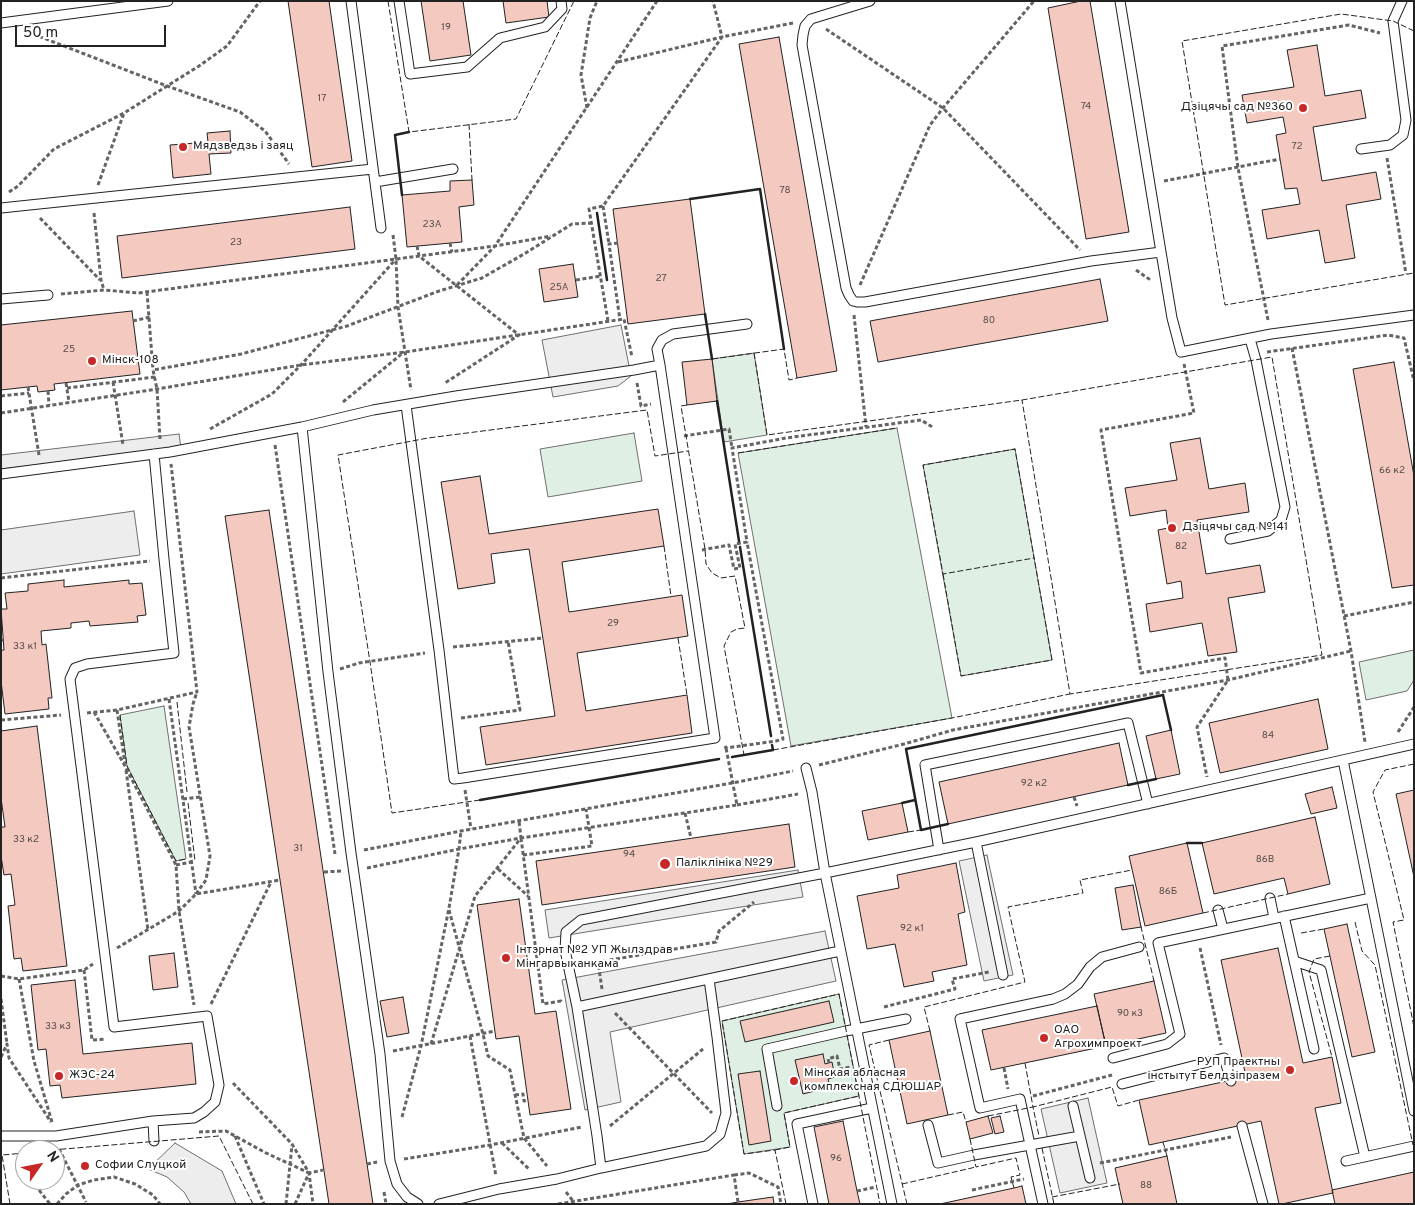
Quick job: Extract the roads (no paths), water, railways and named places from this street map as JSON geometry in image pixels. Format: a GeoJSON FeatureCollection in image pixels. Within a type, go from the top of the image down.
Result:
{"type":"FeatureCollection","features":[{"type":"Feature","properties":{"kind":"lane"},"geometry":{"type":"LineString","coordinates":[[1,23],[168,1]]}},
{"type":"Feature","properties":{"kind":"lane"},"geometry":{"type":"LineString","coordinates":[[351,1],[381,228]]}},
{"type":"Feature","properties":{"kind":"lane"},"geometry":{"type":"LineString","coordinates":[[400,1],[410,74],[467,67],[500,38],[545,27],[562,10],[561,1]]}},
{"type":"Feature","properties":{"kind":"lane"},"geometry":{"type":"LineString","coordinates":[[870,1],[811,19],[804,26],[802,45],[846,288],[853,301],[865,302],[1091,260],[1161,252]]}},
{"type":"Feature","properties":{"kind":"lane"},"geometry":{"type":"LineString","coordinates":[[1120,1],[1172,318],[1181,352],[1271,334],[1414,315]]}},
{"type":"Feature","properties":{"kind":"lane"},"geometry":{"type":"LineString","coordinates":[[1361,149],[1390,145],[1403,135],[1406,120],[1393,21],[1402,1]]}},
{"type":"Feature","properties":{"kind":"lane"},"geometry":{"type":"LineString","coordinates":[[1,208],[373,169]]}},
{"type":"Feature","properties":{"kind":"lane"},"geometry":{"type":"LineString","coordinates":[[375,182],[452,169]]}},
{"type":"Feature","properties":{"kind":"lane"},"geometry":{"type":"LineString","coordinates":[[1,299],[48,295]]}},
{"type":"Feature","properties":{"kind":"lane"},"geometry":{"type":"LineString","coordinates":[[409,404],[454,779],[715,738],[657,349],[662,340],[673,334],[747,324]]}},
{"type":"Feature","properties":{"kind":"lane"},"geometry":{"type":"LineString","coordinates":[[1230,538],[1268,531],[1280,520],[1285,507],[1256,360],[1250,339]]}},
{"type":"Feature","properties":{"kind":"lane"},"geometry":{"type":"LineString","coordinates":[[1,474],[170,452],[302,427],[373,410],[660,365]]}},
{"type":"Feature","properties":{"kind":"lane"},"geometry":{"type":"LineString","coordinates":[[302,427],[328,672],[351,853],[380,1054],[390,1161],[397,1184],[407,1196],[418,1204]]}},
{"type":"Feature","properties":{"kind":"lane"},"geometry":{"type":"LineString","coordinates":[[1,1136],[56,1136],[153,1121],[194,1118],[215,1102],[220,1085],[207,1016],[114,1027],[70,679],[76,668],[87,664],[174,653],[164,559],[157,454]]}},
{"type":"Feature","properties":{"kind":"lane"},"geometry":{"type":"LineString","coordinates":[[938,850],[925,765],[1128,723],[1148,804]]}},
{"type":"Feature","properties":{"kind":"lane"},"geometry":{"type":"LineString","coordinates":[[601,1168],[577,1007],[565,950],[566,932],[581,920],[976,842],[1414,744]]}},
{"type":"Feature","properties":{"kind":"lane"},"geometry":{"type":"LineString","coordinates":[[1343,760],[1414,1111]]}},
{"type":"Feature","properties":{"kind":"lane"},"geometry":{"type":"LineString","coordinates":[[806,768],[890,1203]]}},
{"type":"Feature","properties":{"kind":"lane"},"geometry":{"type":"LineString","coordinates":[[976,842],[1003,972]]}},
{"type":"Feature","properties":{"kind":"lane"},"geometry":{"type":"LineString","coordinates":[[1270,898],[1279,917],[1294,961],[1314,1049]]}},
{"type":"Feature","properties":{"kind":"lane"},"geometry":{"type":"LineString","coordinates":[[1113,1058],[1167,1044],[1180,1034],[1158,943],[1371,898]]}},
{"type":"Feature","properties":{"kind":"lane"},"geometry":{"type":"LineString","coordinates":[[1218,910],[1223,929]]}},
{"type":"Feature","properties":{"kind":"lane"},"geometry":{"type":"LineString","coordinates":[[1043,1204],[1020,1099],[980,1108],[960,1019],[1053,999],[1065,994],[1078,984],[1090,967],[1102,957],[1139,947]]}},
{"type":"Feature","properties":{"kind":"lane"},"geometry":{"type":"LineString","coordinates":[[577,1007],[840,951]]}},
{"type":"Feature","properties":{"kind":"lane"},"geometry":{"type":"LineString","coordinates":[[1294,961],[1321,970],[1365,1157]]}},
{"type":"Feature","properties":{"kind":"lane"},"geometry":{"type":"LineString","coordinates":[[439,1204],[499,1189],[557,1179],[706,1146],[720,1134],[726,1113],[718,1037],[709,979]]}},
{"type":"Feature","properties":{"kind":"lane"},"geometry":{"type":"LineString","coordinates":[[777,1106],[767,1049],[906,1019]]}},
{"type":"Feature","properties":{"kind":"lane"},"geometry":{"type":"LineString","coordinates":[[1122,1084],[1224,1058],[1230,1080]]}},
{"type":"Feature","properties":{"kind":"lane"},"geometry":{"type":"LineString","coordinates":[[1073,1106],[1090,1178]]}},
{"type":"Feature","properties":{"kind":"lane"},"geometry":{"type":"LineString","coordinates":[[813,1204],[797,1124],[872,1108]]}},
{"type":"Feature","properties":{"kind":"lane"},"geometry":{"type":"LineString","coordinates":[[153,1121],[154,1141]]}},
{"type":"Feature","properties":{"kind":"lane"},"geometry":{"type":"LineString","coordinates":[[928,1125],[938,1163],[1080,1136]]}},
{"type":"Feature","properties":{"kind":"lane"},"geometry":{"type":"LineString","coordinates":[[1243,1130],[1263,1204]]}},
{"type":"Feature","properties":{"kind":"lane"},"geometry":{"type":"LineString","coordinates":[[1346,1161],[1414,1146]]}},
{"type":"Feature","properties":{"kind":"place","name":"Дзіцячы сад №360"},"geometry":{"type":"Point","coordinates":[1303,108]}},
{"type":"Feature","properties":{"kind":"place","name":"Мядзведзь і заяц"},"geometry":{"type":"Point","coordinates":[183,147]}},
{"type":"Feature","properties":{"kind":"place","name":"Мінск-108"},"geometry":{"type":"Point","coordinates":[92,361]}},
{"type":"Feature","properties":{"kind":"place","name":"Дзіцячы сад №141"},"geometry":{"type":"Point","coordinates":[1172,528]}},
{"type":"Feature","properties":{"kind":"place","name":"Паліклініка №29"},"geometry":{"type":"Point","coordinates":[665,864]}},
{"type":"Feature","properties":{"kind":"place","name":"Інтэрнат №2 УП Жылздрав Мінгарвыканкама"},"geometry":{"type":"Point","coordinates":[506,958]}},
{"type":"Feature","properties":{"kind":"place","name":"ОАО Агрохимпроект"},"geometry":{"type":"Point","coordinates":[1044,1038]}},
{"type":"Feature","properties":{"kind":"place","name":"РУП Праектны інстытут Белдзіпразем"},"geometry":{"type":"Point","coordinates":[1290,1070]}},
{"type":"Feature","properties":{"kind":"place","name":"ЖЭС-24"},"geometry":{"type":"Point","coordinates":[59,1076]}},
{"type":"Feature","properties":{"kind":"place","name":"Мінская абласная комплексная СДЮШАР"},"geometry":{"type":"Point","coordinates":[794,1081]}},
{"type":"Feature","properties":{"kind":"place","name":"Софии Слуцкой"},"geometry":{"type":"Point","coordinates":[85,1166]}}]}
